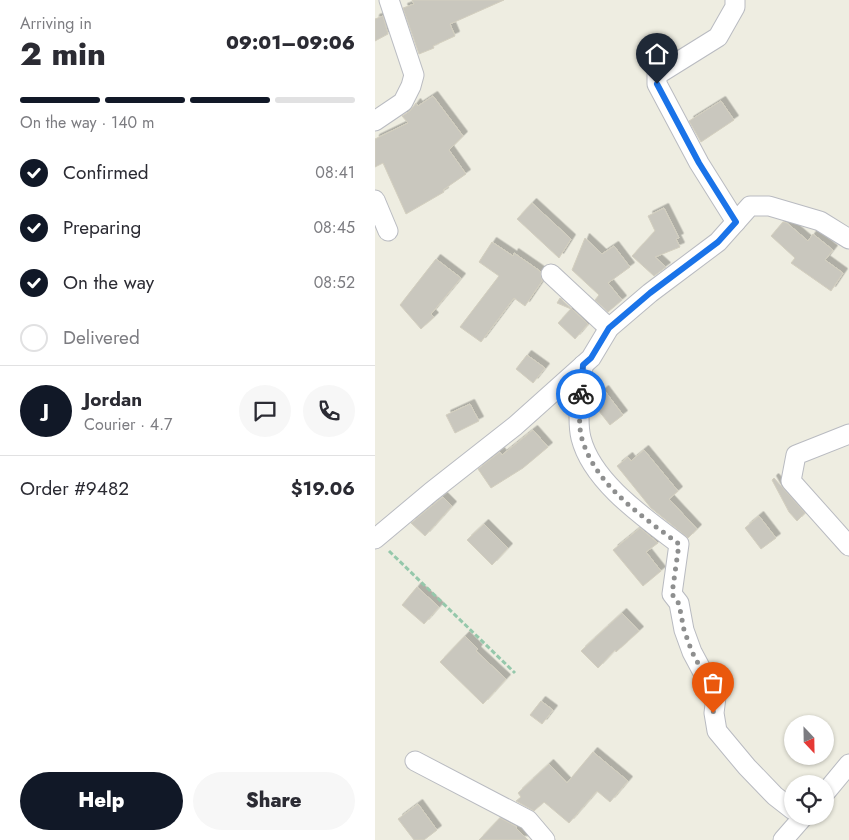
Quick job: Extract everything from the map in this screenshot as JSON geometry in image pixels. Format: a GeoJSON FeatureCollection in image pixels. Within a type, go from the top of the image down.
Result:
{"type":"FeatureCollection","features":[{"type":"Feature","properties":{"kind":"street"},"geometry":{"type":"LineString","coordinates":[[375,121],[403,102],[415,76],[389,0]]}},
{"type":"Feature","properties":{"kind":"street"},"geometry":{"type":"LineString","coordinates":[[735,0],[735,8],[718,37],[657,75],[657,84],[699,163],[736,222]]}},
{"type":"Feature","properties":{"kind":"street"},"geometry":{"type":"LineString","coordinates":[[375,200],[388,231]]}},
{"type":"Feature","properties":{"kind":"street"},"geometry":{"type":"LineString","coordinates":[[375,538],[515,426],[591,358],[609,328],[650,293],[718,242],[750,206],[769,206],[820,221],[849,239]]}},
{"type":"Feature","properties":{"kind":"street"},"geometry":{"type":"LineString","coordinates":[[551,274],[609,328]]}},
{"type":"Feature","properties":{"kind":"street"},"geometry":{"type":"LineString","coordinates":[[583,365],[580,412],[581,438],[589,458],[624,501],[679,544],[672,594],[679,604],[684,630],[692,652],[716,697],[713,713],[717,731],[747,767],[784,803]]}},
{"type":"Feature","properties":{"kind":"street"},"geometry":{"type":"LineString","coordinates":[[849,434],[797,455],[791,481],[849,546]]}},
{"type":"Feature","properties":{"kind":"street"},"geometry":{"type":"LineString","coordinates":[[415,761],[528,820],[545,840]]}},
{"type":"Feature","properties":{"kind":"street"},"geometry":{"type":"LineString","coordinates":[[834,782],[849,764]]}},
{"type":"Feature","properties":{"kind":"street"},"geometry":{"type":"LineString","coordinates":[[783,840],[793,825]]}},
{"type":"Feature","properties":{"kind":"path"},"geometry":{"type":"LineString","coordinates":[[375,538],[515,673]]}},
{"type":"Feature","properties":{"kind":"building"},"geometry":{"type":"Polygon","coordinates":[[[412,0],[504,0],[450,24],[455,36],[419,54],[403,8],[414,4],[412,0]]]}},
{"type":"Feature","properties":{"kind":"building"},"geometry":{"type":"Polygon","coordinates":[[[383,16],[388,34],[375,41],[375,19],[383,16]]]}},
{"type":"Feature","properties":{"kind":"building"},"geometry":{"type":"Polygon","coordinates":[[[433,96],[463,136],[449,150],[466,174],[443,190],[444,192],[406,214],[383,163],[375,167],[375,139],[408,123],[402,116],[410,111],[416,103],[418,106],[433,96]]]}},
{"type":"Feature","properties":{"kind":"building"},"geometry":{"type":"Polygon","coordinates":[[[721,101],[734,120],[701,142],[689,121],[721,101]]]}},
{"type":"Feature","properties":{"kind":"building"},"geometry":{"type":"Polygon","coordinates":[[[532,203],[571,239],[559,258],[517,219],[532,203]]]}},
{"type":"Feature","properties":{"kind":"building"},"geometry":{"type":"Polygon","coordinates":[[[664,208],[679,238],[676,239],[680,247],[655,257],[666,267],[654,276],[632,256],[655,231],[648,216],[664,208]]]}},
{"type":"Feature","properties":{"kind":"building"},"geometry":{"type":"Polygon","coordinates":[[[783,222],[787,223],[808,241],[813,234],[833,250],[825,260],[843,273],[831,291],[791,263],[795,258],[771,236],[783,222]]]}},
{"type":"Feature","properties":{"kind":"building"},"geometry":{"type":"Polygon","coordinates":[[[585,238],[602,254],[614,246],[630,267],[608,283],[622,300],[608,312],[595,300],[599,295],[572,270],[585,238]]]}},
{"type":"Feature","properties":{"kind":"building"},"geometry":{"type":"Polygon","coordinates":[[[492,242],[513,256],[514,253],[540,271],[542,281],[525,306],[514,298],[481,342],[460,327],[499,276],[479,262],[492,242]]]}},
{"type":"Feature","properties":{"kind":"building"},"geometry":{"type":"Polygon","coordinates":[[[436,259],[461,278],[431,314],[434,317],[421,329],[400,305],[436,259]]]}},
{"type":"Feature","properties":{"kind":"building"},"geometry":{"type":"Polygon","coordinates":[[[560,298],[588,324],[575,339],[558,323],[571,309],[557,303],[560,298]]]}},
{"type":"Feature","properties":{"kind":"building"},"geometry":{"type":"Polygon","coordinates":[[[527,355],[545,368],[533,383],[516,369],[527,355]]]}},
{"type":"Feature","properties":{"kind":"building"},"geometry":{"type":"Polygon","coordinates":[[[604,390],[623,415],[610,425],[591,401],[604,390]]]}},
{"type":"Feature","properties":{"kind":"building"},"geometry":{"type":"Polygon","coordinates":[[[470,404],[479,421],[455,433],[446,415],[470,404]]]}},
{"type":"Feature","properties":{"kind":"building"},"geometry":{"type":"Polygon","coordinates":[[[533,430],[548,447],[523,468],[491,488],[478,469],[500,452],[502,455],[533,430]]]}},
{"type":"Feature","properties":{"kind":"building"},"geometry":{"type":"Polygon","coordinates":[[[644,450],[678,491],[669,499],[697,529],[688,538],[651,508],[617,466],[628,457],[631,461],[644,450]]]}},
{"type":"Feature","properties":{"kind":"building"},"geometry":{"type":"Polygon","coordinates":[[[774,478],[805,513],[797,521],[789,512],[772,480],[774,478]]]}},
{"type":"Feature","properties":{"kind":"building"},"geometry":{"type":"Polygon","coordinates":[[[443,497],[452,506],[425,536],[411,523],[443,497]]]}},
{"type":"Feature","properties":{"kind":"building"},"geometry":{"type":"Polygon","coordinates":[[[759,516],[776,538],[761,549],[745,528],[759,516]]]}},
{"type":"Feature","properties":{"kind":"building"},"geometry":{"type":"Polygon","coordinates":[[[484,524],[508,548],[492,565],[467,540],[484,524]]]}},
{"type":"Feature","properties":{"kind":"building"},"geometry":{"type":"Polygon","coordinates":[[[640,528],[658,543],[646,552],[661,571],[643,586],[613,550],[640,528]]]}},
{"type":"Feature","properties":{"kind":"building"},"geometry":{"type":"Polygon","coordinates":[[[417,587],[439,607],[424,624],[402,605],[417,587]]]}},
{"type":"Feature","properties":{"kind":"building"},"geometry":{"type":"Polygon","coordinates":[[[622,613],[639,631],[616,652],[615,650],[598,668],[581,651],[622,613]]]}},
{"type":"Feature","properties":{"kind":"building"},"geometry":{"type":"Polygon","coordinates":[[[465,636],[478,649],[476,651],[506,679],[483,704],[440,662],[465,636]]]}},
{"type":"Feature","properties":{"kind":"building"},"geometry":{"type":"Polygon","coordinates":[[[541,701],[553,710],[542,724],[530,715],[541,701]]]}},
{"type":"Feature","properties":{"kind":"building"},"geometry":{"type":"Polygon","coordinates":[[[593,752],[628,781],[610,802],[597,791],[569,823],[544,802],[534,811],[516,801],[521,797],[518,793],[549,764],[567,783],[593,752]]]}},
{"type":"Feature","properties":{"kind":"building"},"geometry":{"type":"Polygon","coordinates":[[[418,804],[437,830],[424,840],[414,840],[398,819],[418,804]]]}},
{"type":"Feature","properties":{"kind":"building"},"geometry":{"type":"Polygon","coordinates":[[[500,818],[517,827],[528,840],[479,840],[500,818]]]}},
{"type":"Feature","properties":{"kind":"way so far"},"geometry":{"type":"LineString","coordinates":[[581,394],[581,438],[589,458],[624,501],[679,544],[672,594],[679,604],[684,630],[692,652],[716,697],[713,713]]}},
{"type":"Feature","properties":{"kind":"route"},"geometry":{"type":"LineString","coordinates":[[581,394],[583,365],[591,358],[609,328],[650,293],[718,242],[736,222],[699,163],[657,84]]}}]}
